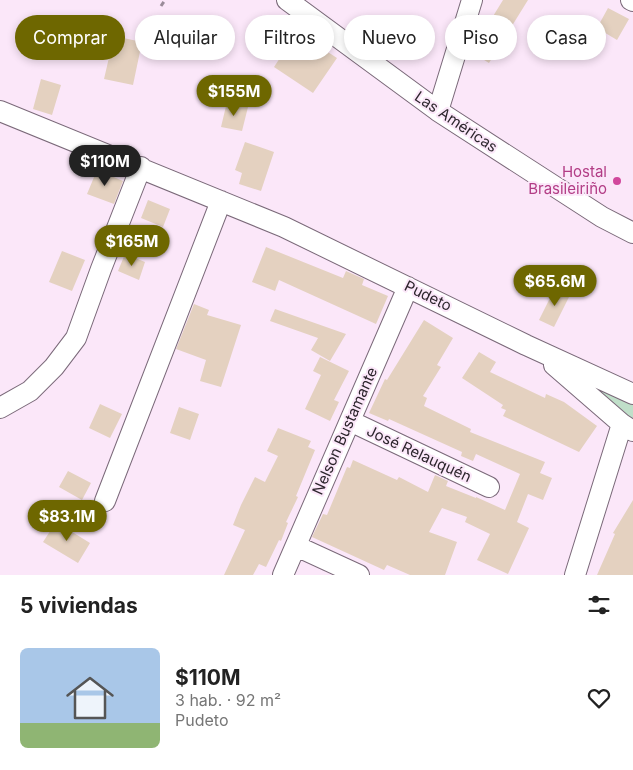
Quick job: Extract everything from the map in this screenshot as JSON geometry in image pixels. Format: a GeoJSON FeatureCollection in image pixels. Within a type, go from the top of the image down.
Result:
{"type":"FeatureCollection","features":[{"type":"Feature","properties":{"kind":"street","name":"Las Américas"},"geometry":{"type":"LineString","coordinates":[[287,0],[438,111],[602,217],[633,233]]}},
{"type":"Feature","properties":{"kind":"street"},"geometry":{"type":"LineString","coordinates":[[438,111],[472,0]]}},
{"type":"Feature","properties":{"kind":"street","name":"Pudeto"},"geometry":{"type":"LineString","coordinates":[[0,112],[284,226],[538,350],[633,394]]}},
{"type":"Feature","properties":{"kind":"street"},"geometry":{"type":"LineString","coordinates":[[0,408],[30,391],[54,367],[76,338],[141,167]]}},
{"type":"Feature","properties":{"kind":"street"},"geometry":{"type":"LineString","coordinates":[[105,501],[221,201]]}},
{"type":"Feature","properties":{"kind":"street","name":"Nelson Bustamante"},"geometry":{"type":"LineString","coordinates":[[283,575],[408,286]]}},
{"type":"Feature","properties":{"kind":"street"},"geometry":{"type":"LineString","coordinates":[[538,350],[627,428],[575,575]]}},
{"type":"Feature","properties":{"kind":"street","name":"José Relauquén"},"geometry":{"type":"LineString","coordinates":[[350,422],[489,487]]}},
{"type":"Feature","properties":{"kind":"street"},"geometry":{"type":"LineString","coordinates":[[296,546],[359,575]]}},
{"type":"Feature","properties":{"kind":"path"},"geometry":{"type":"LineString","coordinates":[[161,6],[165,0]]}},
{"type":"Feature","properties":{"kind":"green space"},"geometry":{"type":"Polygon","coordinates":[[[563,367],[633,398],[633,427],[563,367]]]}},
{"type":"Feature","properties":{"kind":"building"},"geometry":{"type":"Polygon","coordinates":[[[503,0],[528,0],[517,18],[517,15],[494,15],[503,0]]]}},
{"type":"Feature","properties":{"kind":"building"},"geometry":{"type":"Polygon","coordinates":[[[608,8],[629,19],[617,40],[606,33],[606,15],[604,15],[608,8]]]}},
{"type":"Feature","properties":{"kind":"building"},"geometry":{"type":"Polygon","coordinates":[[[125,38],[135,40],[135,60],[138,60],[133,85],[104,79],[108,60],[125,60],[125,38]]]}},
{"type":"Feature","properties":{"kind":"building"},"geometry":{"type":"Polygon","coordinates":[[[334,56],[337,58],[313,93],[274,67],[279,60],[334,60],[334,56]]]}},
{"type":"Feature","properties":{"kind":"building"},"geometry":{"type":"Polygon","coordinates":[[[41,79],[61,85],[52,115],[33,109],[41,79]]]}},
{"type":"Feature","properties":{"kind":"building"},"geometry":{"type":"Polygon","coordinates":[[[227,102],[248,107],[242,131],[221,127],[227,102]]]}},
{"type":"Feature","properties":{"kind":"building"},"geometry":{"type":"Polygon","coordinates":[[[245,142],[274,152],[261,191],[239,184],[242,173],[235,170],[245,142]]]}},
{"type":"Feature","properties":{"kind":"building"},"geometry":{"type":"Polygon","coordinates":[[[97,170],[123,181],[114,204],[87,194],[97,170]]]}},
{"type":"Feature","properties":{"kind":"building"},"geometry":{"type":"Polygon","coordinates":[[[148,200],[170,209],[163,227],[141,218],[148,200]]]}},
{"type":"Feature","properties":{"kind":"building"},"geometry":{"type":"Polygon","coordinates":[[[266,247],[343,278],[346,271],[364,279],[362,285],[388,296],[376,324],[279,280],[275,291],[252,282],[266,247]]]}},
{"type":"Feature","properties":{"kind":"building"},"geometry":{"type":"Polygon","coordinates":[[[62,251],[85,260],[72,291],[49,282],[62,251]]]}},
{"type":"Feature","properties":{"kind":"building"},"geometry":{"type":"Polygon","coordinates":[[[125,254],[145,262],[139,280],[118,271],[125,254]]]}},
{"type":"Feature","properties":{"kind":"building"},"geometry":{"type":"Polygon","coordinates":[[[555,288],[570,295],[554,327],[539,320],[555,288]]]}},
{"type":"Feature","properties":{"kind":"building"},"geometry":{"type":"Polygon","coordinates":[[[194,304],[209,310],[207,315],[241,325],[221,387],[200,381],[206,360],[176,349],[194,304]]]}},
{"type":"Feature","properties":{"kind":"building"},"geometry":{"type":"Polygon","coordinates":[[[275,309],[346,334],[330,361],[311,350],[318,338],[270,321],[275,309]]]}},
{"type":"Feature","properties":{"kind":"building"},"geometry":{"type":"Polygon","coordinates":[[[424,320],[453,338],[437,365],[441,367],[423,396],[427,398],[424,406],[471,429],[470,432],[545,462],[540,473],[552,478],[543,500],[528,494],[517,522],[529,528],[508,574],[477,560],[490,534],[465,522],[467,517],[442,508],[429,532],[457,542],[445,575],[410,575],[387,565],[384,570],[312,537],[323,514],[327,515],[347,467],[350,468],[353,460],[397,480],[399,477],[428,492],[435,475],[448,481],[446,486],[505,510],[520,474],[476,454],[473,461],[461,456],[462,452],[389,419],[388,421],[369,413],[385,379],[387,380],[424,320]]]}},
{"type":"Feature","properties":{"kind":"building"},"geometry":{"type":"Polygon","coordinates":[[[479,352],[496,362],[490,372],[545,398],[546,394],[564,402],[597,426],[579,452],[503,416],[506,410],[501,408],[503,405],[462,378],[479,352]]]}},
{"type":"Feature","properties":{"kind":"building"},"geometry":{"type":"Polygon","coordinates":[[[320,357],[349,371],[334,400],[339,402],[330,421],[305,409],[321,375],[313,371],[320,357]]]}},
{"type":"Feature","properties":{"kind":"building"},"geometry":{"type":"Polygon","coordinates":[[[100,404],[122,414],[110,438],[89,428],[100,404]]]}},
{"type":"Feature","properties":{"kind":"building"},"geometry":{"type":"Polygon","coordinates":[[[179,407],[199,414],[190,440],[170,433],[179,407]]]}},
{"type":"Feature","properties":{"kind":"building"},"geometry":{"type":"Polygon","coordinates":[[[278,428],[311,441],[308,447],[315,450],[296,496],[298,497],[286,522],[288,523],[281,541],[279,540],[266,567],[259,564],[253,575],[224,575],[245,530],[233,525],[241,505],[255,477],[265,482],[278,456],[267,451],[278,428]]]}},
{"type":"Feature","properties":{"kind":"building"},"geometry":{"type":"Polygon","coordinates":[[[68,471],[91,483],[82,500],[59,487],[68,471]]]}},
{"type":"Feature","properties":{"kind":"building"},"geometry":{"type":"Polygon","coordinates":[[[633,500],[633,575],[597,575],[615,534],[613,533],[633,500]]]}},
{"type":"Feature","properties":{"kind":"building"},"geometry":{"type":"Polygon","coordinates":[[[56,522],[90,543],[78,563],[43,542],[56,522]]]}},
{"type":"Feature","properties":{"kind":"place","name":"Hostal Brasileiriño"},"geometry":{"type":"Point","coordinates":[617,181]}}]}
